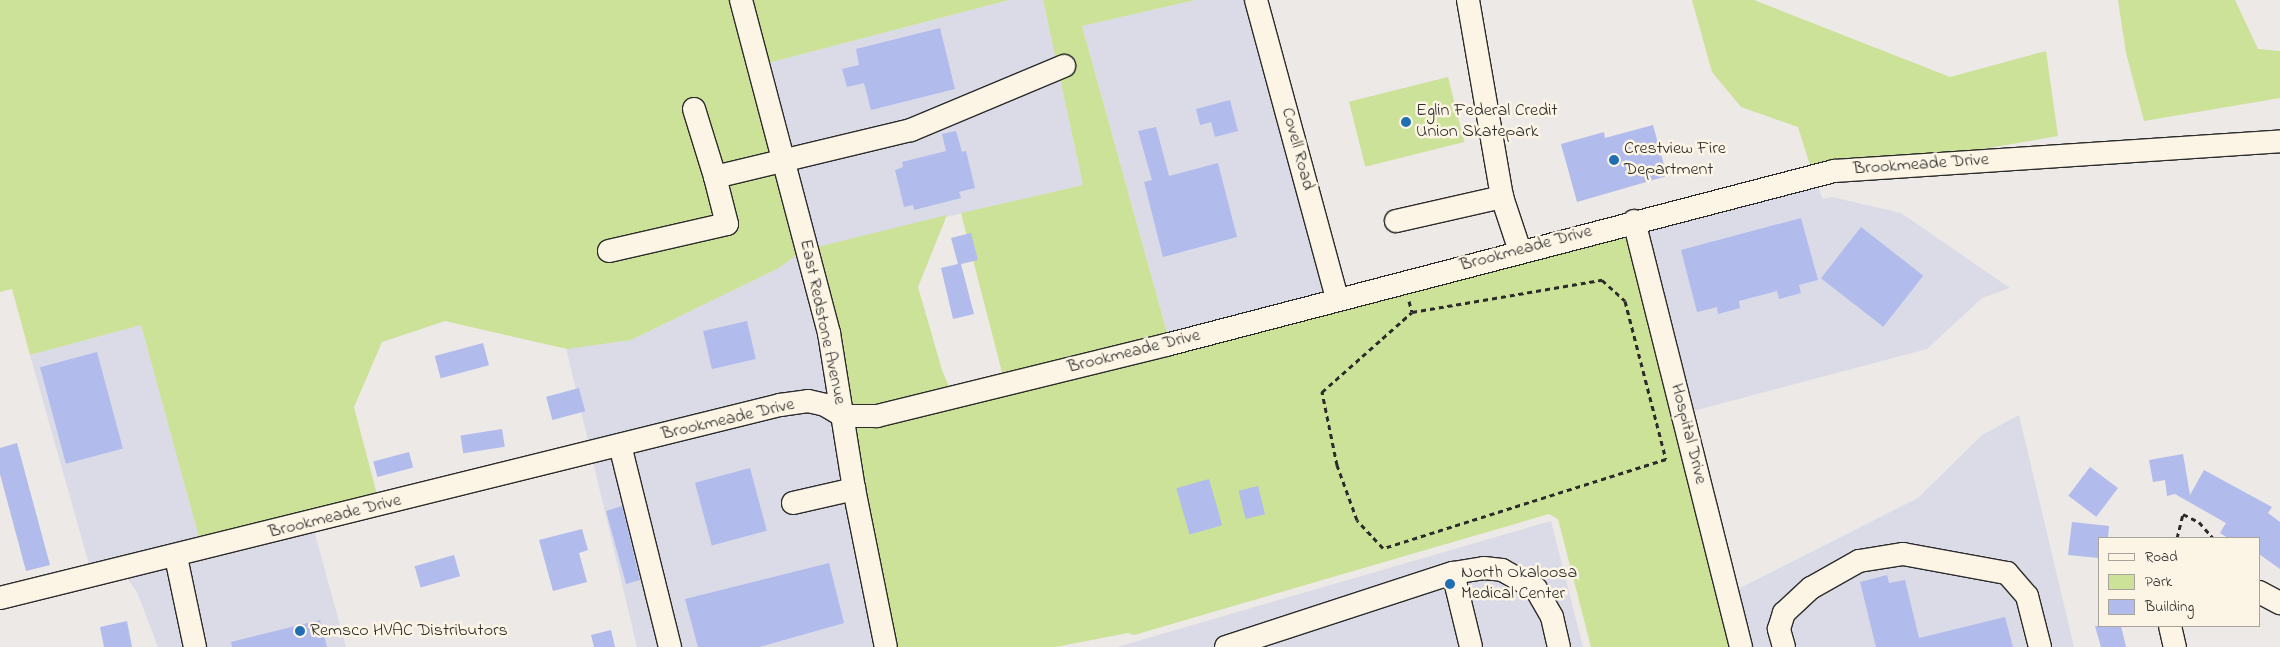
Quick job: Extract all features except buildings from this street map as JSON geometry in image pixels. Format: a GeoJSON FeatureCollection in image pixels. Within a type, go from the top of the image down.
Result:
{"type":"FeatureCollection","features":[{"type":"Feature","properties":{"kind":"street","name":"East Redstone Avenue"},"geometry":{"type":"LineString","coordinates":[[741,0],[829,333],[854,489],[886,647]]}},
{"type":"Feature","properties":{"kind":"street","name":"Covell Road"},"geometry":{"type":"LineString","coordinates":[[1256,0],[1337,299]]}},
{"type":"Feature","properties":{"kind":"street"},"geometry":{"type":"LineString","coordinates":[[1468,0],[1502,197],[1520,251]]}},
{"type":"Feature","properties":{"kind":"street"},"geometry":{"type":"LineString","coordinates":[[715,178],[910,130],[1064,66]]}},
{"type":"Feature","properties":{"kind":"street"},"geometry":{"type":"LineString","coordinates":[[609,252],[727,224],[694,109]]}},
{"type":"Feature","properties":{"kind":"street","name":"Brookmeade Drive"},"geometry":{"type":"LineString","coordinates":[[0,598],[620,446],[808,402],[825,405],[843,416],[877,416],[1834,171],[2280,141]]}},
{"type":"Feature","properties":{"kind":"street"},"geometry":{"type":"LineString","coordinates":[[1396,221],[1502,197]]}},
{"type":"Feature","properties":{"kind":"street","name":"Hospital Drive"},"geometry":{"type":"LineString","coordinates":[[1634,221],[1741,647]]}},
{"type":"Feature","properties":{"kind":"street"},"geometry":{"type":"LineString","coordinates":[[620,446],[670,647]]}},
{"type":"Feature","properties":{"kind":"street"},"geometry":{"type":"LineString","coordinates":[[793,503],[854,489]]}},
{"type":"Feature","properties":{"kind":"street"},"geometry":{"type":"LineString","coordinates":[[1784,647],[1779,629],[1784,613],[1811,588],[1859,561],[1903,554],[2007,573],[2027,596],[2040,647]]}},
{"type":"Feature","properties":{"kind":"street"},"geometry":{"type":"LineString","coordinates":[[176,556],[195,647]]}},
{"type":"Feature","properties":{"kind":"street"},"geometry":{"type":"LineString","coordinates":[[1226,647],[1453,573],[1484,568],[1502,570],[1536,589],[1552,617],[1559,647]]}},
{"type":"Feature","properties":{"kind":"street"},"geometry":{"type":"LineString","coordinates":[[1453,573],[1471,647]]}},
{"type":"Feature","properties":{"kind":"street"},"geometry":{"type":"LineString","coordinates":[[2260,593],[2280,603]]}},
{"type":"Feature","properties":{"kind":"street"},"geometry":{"type":"LineString","coordinates":[[2170,627],[2175,647]]}},
{"type":"Feature","properties":{"kind":"path"},"geometry":{"type":"LineString","coordinates":[[1602,280],[1625,301],[1666,459],[1383,548],[1357,520],[1337,465],[1322,392],[1412,312],[1602,280]]}},
{"type":"Feature","properties":{"kind":"path"},"geometry":{"type":"LineString","coordinates":[[2177,537],[2183,514],[2199,522],[2212,537]]}},
{"type":"Feature","properties":{"kind":"shaded area"},"geometry":{"type":"Polygon","coordinates":[[[1009,0],[1043,0],[1083,185],[817,247],[768,63],[1009,0]]]}},
{"type":"Feature","properties":{"kind":"shaded area"},"geometry":{"type":"Polygon","coordinates":[[[1195,0],[1244,0],[1331,307],[1171,347],[1082,26],[1195,0]]]}},
{"type":"Feature","properties":{"kind":"shaded area"},"geometry":{"type":"Polygon","coordinates":[[[1814,178],[1823,199],[1832,197],[1901,213],[2010,288],[1982,298],[1927,349],[1678,415],[1630,234],[1814,178]]]}},
{"type":"Feature","properties":{"kind":"shaded area"},"geometry":{"type":"Polygon","coordinates":[[[799,253],[820,335],[877,647],[637,647],[566,348],[631,340],[779,268],[799,253]]]}},
{"type":"Feature","properties":{"kind":"shaded area"},"geometry":{"type":"Polygon","coordinates":[[[141,325],[203,551],[312,523],[346,647],[158,647],[137,592],[121,570],[92,575],[30,355],[141,325]]]}},
{"type":"Feature","properties":{"kind":"shaded area"},"geometry":{"type":"Polygon","coordinates":[[[2019,415],[2074,647],[1739,647],[1726,595],[1918,498],[1982,435],[2019,415]]]}},
{"type":"Feature","properties":{"kind":"shaded area","name":"North Okaloosa Medical Center"},"geometry":{"type":"Polygon","coordinates":[[[1551,521],[1583,647],[1117,647],[1551,521]]]}},
{"type":"Feature","properties":{"kind":"green space"},"geometry":{"type":"Polygon","coordinates":[[[0,0],[731,0],[799,253],[779,268],[631,340],[567,349],[445,321],[382,342],[354,407],[380,506],[203,552],[141,325],[30,355],[12,289],[0,292],[0,0]]]}},
{"type":"Feature","properties":{"kind":"green space"},"geometry":{"type":"Polygon","coordinates":[[[751,0],[1009,0],[768,63],[751,0]]]}},
{"type":"Feature","properties":{"kind":"green space"},"geometry":{"type":"Polygon","coordinates":[[[1043,0],[1195,0],[1082,26],[1171,347],[1630,234],[1739,647],[1591,647],[1558,519],[1549,514],[1134,635],[1128,633],[1055,647],[896,647],[817,247],[947,215],[918,287],[942,370],[955,401],[1006,388],[961,213],[1083,185],[1043,0]]]}},
{"type":"Feature","properties":{"kind":"green space"},"geometry":{"type":"Polygon","coordinates":[[[1692,0],[1754,0],[1950,77],[2046,51],[2058,136],[1814,178],[1798,127],[1741,107],[1712,72],[1692,0]]]}},
{"type":"Feature","properties":{"kind":"green space"},"geometry":{"type":"Polygon","coordinates":[[[2118,0],[2235,0],[2258,49],[2280,51],[2280,98],[2144,121],[2126,53],[2118,0]]]}},
{"type":"Feature","properties":{"kind":"green space","name":"Eglin Federal Credit Union Skatepark"},"geometry":{"type":"Polygon","coordinates":[[[1448,77],[1464,142],[1365,167],[1349,102],[1448,77]]]}},
{"type":"Feature","properties":{"kind":"place","name":"Eglin Federal Credit Union Skatepark"},"geometry":{"type":"Point","coordinates":[1406,122]}},
{"type":"Feature","properties":{"kind":"place","name":"Crestview Fire Department"},"geometry":{"type":"Point","coordinates":[1614,160]}},
{"type":"Feature","properties":{"kind":"place","name":"North Okaloosa Medical Center"},"geometry":{"type":"Point","coordinates":[1450,584]}},
{"type":"Feature","properties":{"kind":"place","name":"Remsco HVAC Distributors"},"geometry":{"type":"Point","coordinates":[300,631]}}]}
